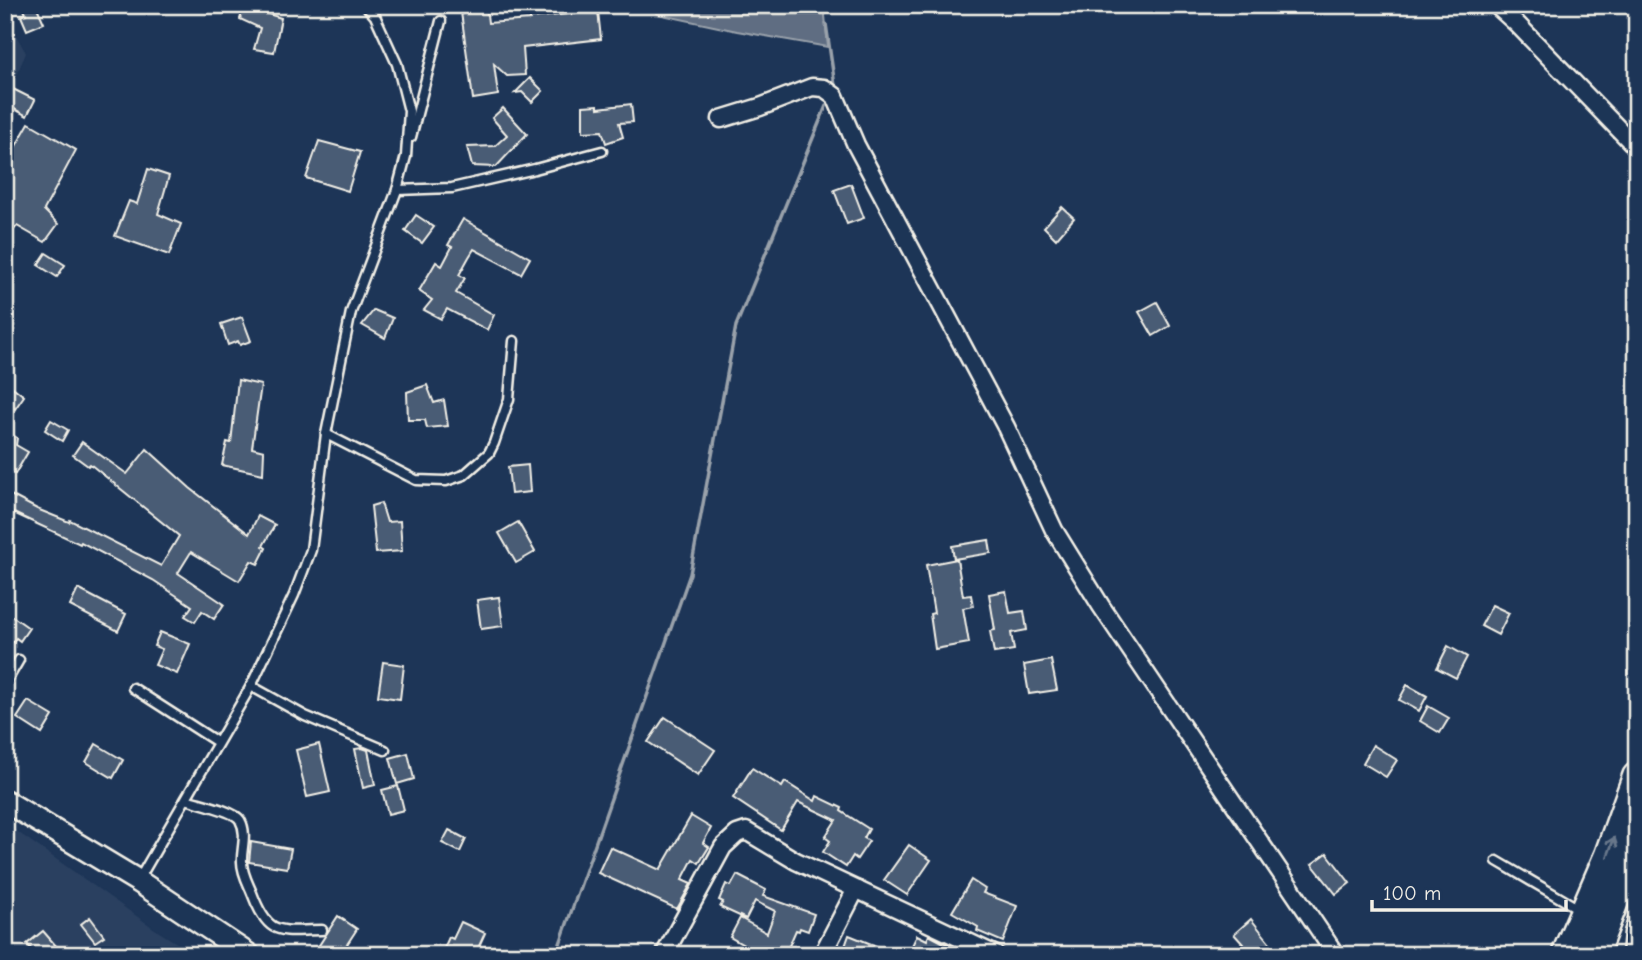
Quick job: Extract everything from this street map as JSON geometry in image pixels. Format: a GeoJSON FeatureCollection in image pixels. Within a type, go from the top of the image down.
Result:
{"type":"FeatureCollection","features":[{"type":"Feature","properties":{"kind":"highway"},"geometry":{"type":"LineString","coordinates":[[1566,955],[1609,855],[1637,777]]}},
{"type":"Feature","properties":{"kind":"highway"},"geometry":{"type":"LineString","coordinates":[[1593,955],[1634,857]]}},
{"type":"Feature","properties":{"kind":"street"},"geometry":{"type":"LineString","coordinates":[[1496,5],[1637,148]]}},
{"type":"Feature","properties":{"kind":"street"},"geometry":{"type":"LineString","coordinates":[[720,119],[813,87],[824,88],[835,96],[856,145],[1006,427],[1054,530],[1101,606],[1336,955]]}},
{"type":"Feature","properties":{"kind":"street"},"geometry":{"type":"LineString","coordinates":[[5,801],[138,881],[249,955]]}},
{"type":"Feature","properties":{"kind":"street"},"geometry":{"type":"LineString","coordinates":[[664,955],[723,847],[737,834],[746,831],[796,861],[858,890],[970,949],[996,955]]}},
{"type":"Feature","properties":{"kind":"street"},"geometry":{"type":"LineString","coordinates":[[822,955],[855,891],[858,890]]}},
{"type":"Feature","properties":{"kind":"lane"},"geometry":{"type":"LineString","coordinates":[[365,5],[375,16],[397,64],[409,111],[406,156]]}},
{"type":"Feature","properties":{"kind":"lane"},"geometry":{"type":"LineString","coordinates":[[138,881],[251,686],[294,595],[311,550],[326,434],[351,312],[397,190],[441,21]]}},
{"type":"Feature","properties":{"kind":"lane"},"geometry":{"type":"LineString","coordinates":[[397,190],[452,188],[602,151]]}},
{"type":"Feature","properties":{"kind":"lane"},"geometry":{"type":"LineString","coordinates":[[326,434],[416,480],[446,481],[464,475],[489,453],[494,443],[509,400],[514,341]]}},
{"type":"Feature","properties":{"kind":"lane"},"geometry":{"type":"LineString","coordinates":[[5,684],[19,660]]}},
{"type":"Feature","properties":{"kind":"lane"},"geometry":{"type":"LineString","coordinates":[[251,686],[304,716],[385,750]]}},
{"type":"Feature","properties":{"kind":"lane"},"geometry":{"type":"LineString","coordinates":[[133,688],[217,742]]}},
{"type":"Feature","properties":{"kind":"lane"},"geometry":{"type":"LineString","coordinates":[[186,799],[233,813],[240,819],[245,837],[241,860],[243,872],[255,903],[270,926],[287,932],[323,930]]}},
{"type":"Feature","properties":{"kind":"lane"},"geometry":{"type":"LineString","coordinates":[[1497,861],[1584,912]]}},
{"type":"Feature","properties":{"kind":"lane"},"geometry":{"type":"LineString","coordinates":[[1627,955],[1629,932],[1637,908]]}},
{"type":"Feature","properties":{"kind":"shaded area"},"geometry":{"type":"Polygon","coordinates":[[[654,5],[824,5],[828,47],[657,14],[654,5]]]}},
{"type":"Feature","properties":{"kind":"shaded area"},"geometry":{"type":"Polygon","coordinates":[[[5,16],[26,53],[5,101],[5,16]]]}},
{"type":"Feature","properties":{"kind":"shaded area"},"geometry":{"type":"Polygon","coordinates":[[[5,823],[159,932],[196,955],[5,955],[5,823]]]}},
{"type":"Feature","properties":{"kind":"building"},"geometry":{"type":"Polygon","coordinates":[[[22,5],[36,5],[44,23],[27,30],[21,16],[26,14],[22,5]]]}},
{"type":"Feature","properties":{"kind":"building"},"geometry":{"type":"Polygon","coordinates":[[[245,5],[257,5],[256,10],[281,18],[274,52],[254,49],[260,28],[240,19],[245,5]]]}},
{"type":"Feature","properties":{"kind":"building"},"geometry":{"type":"Polygon","coordinates":[[[460,5],[486,5],[488,23],[598,11],[601,39],[523,48],[525,75],[507,76],[494,64],[498,95],[473,99],[460,5]]]}},
{"type":"Feature","properties":{"kind":"building"},"geometry":{"type":"Polygon","coordinates":[[[530,78],[543,91],[532,102],[522,92],[515,93],[530,78]]]}},
{"type":"Feature","properties":{"kind":"building"},"geometry":{"type":"Polygon","coordinates":[[[5,85],[35,100],[27,116],[5,104],[5,85]]]}},
{"type":"Feature","properties":{"kind":"building"},"geometry":{"type":"Polygon","coordinates":[[[631,104],[633,122],[619,123],[623,137],[606,143],[602,131],[583,132],[583,106],[598,105],[598,108],[631,104]]]}},
{"type":"Feature","properties":{"kind":"building"},"geometry":{"type":"Polygon","coordinates":[[[503,108],[527,134],[496,167],[472,166],[467,147],[495,146],[507,135],[492,118],[503,108]]]}},
{"type":"Feature","properties":{"kind":"building"},"geometry":{"type":"Polygon","coordinates":[[[29,123],[76,150],[44,210],[58,224],[45,242],[17,226],[5,240],[5,165],[29,123]]]}},
{"type":"Feature","properties":{"kind":"building"},"geometry":{"type":"Polygon","coordinates":[[[319,141],[360,152],[348,191],[306,178],[319,141]]]}},
{"type":"Feature","properties":{"kind":"building"},"geometry":{"type":"Polygon","coordinates":[[[148,169],[169,176],[158,214],[181,224],[169,255],[115,236],[129,201],[137,204],[148,169]]]}},
{"type":"Feature","properties":{"kind":"building"},"geometry":{"type":"Polygon","coordinates":[[[851,184],[864,218],[847,224],[834,190],[851,184]]]}},
{"type":"Feature","properties":{"kind":"building"},"geometry":{"type":"Polygon","coordinates":[[[1062,207],[1074,218],[1056,239],[1044,227],[1062,207]]]}},
{"type":"Feature","properties":{"kind":"building"},"geometry":{"type":"Polygon","coordinates":[[[416,215],[434,227],[422,243],[405,231],[416,215]]]}},
{"type":"Feature","properties":{"kind":"building"},"geometry":{"type":"Polygon","coordinates":[[[463,219],[530,258],[521,274],[474,249],[469,257],[459,275],[465,278],[456,293],[494,315],[487,330],[447,309],[441,319],[424,310],[432,300],[419,291],[436,262],[442,266],[452,247],[448,245],[463,219]]]}},
{"type":"Feature","properties":{"kind":"building"},"geometry":{"type":"Polygon","coordinates":[[[46,253],[65,265],[57,277],[38,265],[46,253]]]}},
{"type":"Feature","properties":{"kind":"building"},"geometry":{"type":"Polygon","coordinates":[[[1157,302],[1170,326],[1153,336],[1139,312],[1157,302]]]}},
{"type":"Feature","properties":{"kind":"building"},"geometry":{"type":"Polygon","coordinates":[[[374,310],[393,318],[385,338],[362,325],[374,310]]]}},
{"type":"Feature","properties":{"kind":"building"},"geometry":{"type":"Polygon","coordinates":[[[242,317],[251,341],[240,345],[238,341],[228,345],[221,324],[242,317]]]}},
{"type":"Feature","properties":{"kind":"building"},"geometry":{"type":"Polygon","coordinates":[[[238,380],[261,385],[252,448],[264,451],[263,474],[222,465],[227,442],[231,443],[238,380]]]}},
{"type":"Feature","properties":{"kind":"building"},"geometry":{"type":"Polygon","coordinates":[[[5,381],[24,396],[15,409],[5,403],[5,381]]]}},
{"type":"Feature","properties":{"kind":"building"},"geometry":{"type":"Polygon","coordinates":[[[427,385],[434,403],[444,400],[448,426],[427,428],[425,420],[408,420],[407,392],[427,385]]]}},
{"type":"Feature","properties":{"kind":"building"},"geometry":{"type":"Polygon","coordinates":[[[51,420],[68,430],[62,441],[45,430],[51,420]]]}},
{"type":"Feature","properties":{"kind":"building"},"geometry":{"type":"Polygon","coordinates":[[[5,430],[17,438],[16,445],[28,452],[15,474],[5,471],[5,430]]]}},
{"type":"Feature","properties":{"kind":"building"},"geometry":{"type":"Polygon","coordinates":[[[82,442],[127,474],[147,449],[190,488],[249,534],[258,516],[275,525],[263,546],[266,548],[258,564],[251,561],[239,581],[191,552],[178,573],[224,604],[214,619],[202,611],[195,622],[185,616],[192,606],[153,580],[81,542],[80,544],[5,509],[5,492],[37,509],[69,522],[70,520],[161,566],[179,536],[90,464],[88,466],[73,455],[82,442]]]}},
{"type":"Feature","properties":{"kind":"building"},"geometry":{"type":"Polygon","coordinates":[[[528,465],[530,492],[511,494],[508,467],[528,465]]]}},
{"type":"Feature","properties":{"kind":"building"},"geometry":{"type":"Polygon","coordinates":[[[381,503],[387,522],[400,521],[402,551],[376,553],[371,506],[381,503]]]}},
{"type":"Feature","properties":{"kind":"building"},"geometry":{"type":"Polygon","coordinates":[[[518,522],[535,552],[516,563],[499,533],[518,522]]]}},
{"type":"Feature","properties":{"kind":"building"},"geometry":{"type":"Polygon","coordinates":[[[989,540],[991,553],[954,559],[952,546],[989,540]]]}},
{"type":"Feature","properties":{"kind":"building"},"geometry":{"type":"Polygon","coordinates":[[[957,559],[963,596],[971,595],[973,606],[963,608],[969,643],[935,649],[930,614],[934,613],[926,565],[957,559]]]}},
{"type":"Feature","properties":{"kind":"building"},"geometry":{"type":"Polygon","coordinates":[[[78,589],[126,614],[118,631],[70,606],[78,589]]]}},
{"type":"Feature","properties":{"kind":"building"},"geometry":{"type":"Polygon","coordinates":[[[1006,591],[1010,613],[1024,611],[1027,630],[1011,633],[1014,650],[994,653],[990,631],[995,630],[989,594],[1006,591]]]}},
{"type":"Feature","properties":{"kind":"building"},"geometry":{"type":"Polygon","coordinates":[[[499,597],[503,626],[481,629],[477,600],[499,597]]]}},
{"type":"Feature","properties":{"kind":"building"},"geometry":{"type":"Polygon","coordinates":[[[1492,605],[1509,613],[1498,635],[1481,626],[1492,605]]]}},
{"type":"Feature","properties":{"kind":"building"},"geometry":{"type":"Polygon","coordinates":[[[12,616],[29,628],[20,641],[16,638],[5,653],[5,627],[12,616]]]}},
{"type":"Feature","properties":{"kind":"building"},"geometry":{"type":"Polygon","coordinates":[[[160,632],[190,644],[177,674],[155,665],[162,649],[154,646],[160,632]]]}},
{"type":"Feature","properties":{"kind":"building"},"geometry":{"type":"Polygon","coordinates":[[[1448,646],[1467,657],[1456,678],[1437,668],[1448,646]]]}},
{"type":"Feature","properties":{"kind":"building"},"geometry":{"type":"Polygon","coordinates":[[[1051,660],[1057,690],[1029,694],[1024,665],[1051,660]]]}},
{"type":"Feature","properties":{"kind":"building"},"geometry":{"type":"Polygon","coordinates":[[[383,662],[404,665],[400,699],[378,696],[383,662]]]}},
{"type":"Feature","properties":{"kind":"building"},"geometry":{"type":"Polygon","coordinates":[[[1407,685],[1427,696],[1419,711],[1399,700],[1407,685]]]}},
{"type":"Feature","properties":{"kind":"building"},"geometry":{"type":"Polygon","coordinates":[[[28,701],[53,716],[42,734],[17,718],[28,701]]]}},
{"type":"Feature","properties":{"kind":"building"},"geometry":{"type":"Polygon","coordinates":[[[1428,706],[1449,718],[1440,733],[1420,721],[1428,706]]]}},
{"type":"Feature","properties":{"kind":"building"},"geometry":{"type":"Polygon","coordinates":[[[665,717],[715,750],[698,775],[648,742],[665,717]]]}},
{"type":"Feature","properties":{"kind":"building"},"geometry":{"type":"Polygon","coordinates":[[[96,744],[123,760],[113,778],[86,762],[96,744]]]}},
{"type":"Feature","properties":{"kind":"building"},"geometry":{"type":"Polygon","coordinates":[[[319,744],[330,792],[307,797],[296,750],[319,744]]]}},
{"type":"Feature","properties":{"kind":"building"},"geometry":{"type":"Polygon","coordinates":[[[1373,745],[1397,760],[1386,777],[1363,763],[1373,745]]]}},
{"type":"Feature","properties":{"kind":"building"},"geometry":{"type":"Polygon","coordinates":[[[355,749],[368,750],[375,785],[363,788],[355,749]]]}},
{"type":"Feature","properties":{"kind":"building"},"geometry":{"type":"Polygon","coordinates":[[[408,753],[414,779],[397,784],[390,758],[408,753]]]}},
{"type":"Feature","properties":{"kind":"building"},"geometry":{"type":"Polygon","coordinates":[[[752,768],[782,787],[785,782],[815,801],[817,796],[842,808],[841,811],[869,829],[864,838],[869,841],[857,859],[853,856],[846,867],[823,852],[830,841],[825,837],[836,820],[798,802],[781,830],[733,798],[752,768]]]}},
{"type":"Feature","properties":{"kind":"building"},"geometry":{"type":"Polygon","coordinates":[[[398,786],[404,810],[388,814],[382,790],[398,786]]]}},
{"type":"Feature","properties":{"kind":"building"},"geometry":{"type":"Polygon","coordinates":[[[691,816],[711,828],[703,843],[709,847],[699,863],[693,859],[682,880],[691,884],[677,909],[598,873],[610,847],[660,870],[691,816]]]}},
{"type":"Feature","properties":{"kind":"building"},"geometry":{"type":"Polygon","coordinates":[[[449,830],[466,839],[460,852],[442,843],[449,830]]]}},
{"type":"Feature","properties":{"kind":"building"},"geometry":{"type":"Polygon","coordinates":[[[251,842],[291,849],[287,868],[249,862],[251,842]]]}},
{"type":"Feature","properties":{"kind":"building"},"geometry":{"type":"Polygon","coordinates":[[[909,845],[931,860],[907,895],[884,880],[909,845]]]}},
{"type":"Feature","properties":{"kind":"building"},"geometry":{"type":"Polygon","coordinates":[[[1327,853],[1350,883],[1336,894],[1312,864],[1327,853]]]}},
{"type":"Feature","properties":{"kind":"building"},"geometry":{"type":"Polygon","coordinates":[[[737,875],[766,890],[763,896],[814,914],[808,931],[800,928],[799,931],[796,930],[785,955],[761,955],[730,937],[740,918],[767,933],[775,911],[755,901],[746,919],[720,907],[723,902],[719,900],[726,884],[731,886],[737,875]]]}},
{"type":"Feature","properties":{"kind":"building"},"geometry":{"type":"Polygon","coordinates":[[[971,880],[985,889],[983,893],[1017,906],[1003,942],[977,931],[978,927],[952,912],[971,880]]]}},
{"type":"Feature","properties":{"kind":"building"},"geometry":{"type":"Polygon","coordinates":[[[338,916],[357,929],[340,955],[324,955],[316,950],[338,916]]]}},
{"type":"Feature","properties":{"kind":"building"},"geometry":{"type":"Polygon","coordinates":[[[90,917],[104,936],[95,942],[81,924],[90,917]]]}},
{"type":"Feature","properties":{"kind":"building"},"geometry":{"type":"Polygon","coordinates":[[[1251,919],[1275,949],[1268,955],[1247,955],[1240,947],[1243,944],[1234,934],[1251,919]]]}},
{"type":"Feature","properties":{"kind":"building"},"geometry":{"type":"Polygon","coordinates":[[[461,922],[485,933],[475,955],[441,955],[449,937],[453,939],[461,922]]]}},
{"type":"Feature","properties":{"kind":"building"},"geometry":{"type":"Polygon","coordinates":[[[43,931],[64,955],[36,955],[27,944],[43,931]]]}},
{"type":"Feature","properties":{"kind":"building"},"geometry":{"type":"Polygon","coordinates":[[[849,935],[896,954],[896,955],[842,955],[849,935]]]}},
{"type":"Feature","properties":{"kind":"building"},"geometry":{"type":"Polygon","coordinates":[[[917,935],[927,940],[929,935],[950,946],[945,955],[920,955],[910,950],[917,935]]]}},
{"type":"Feature","properties":{"kind":"waterway"},"geometry":{"type":"LineString","coordinates":[[826,24],[835,86]]}},
{"type":"Feature","properties":{"kind":"waterway"},"geometry":{"type":"LineString","coordinates":[[556,955],[690,574],[736,326],[826,106]]}}]}
